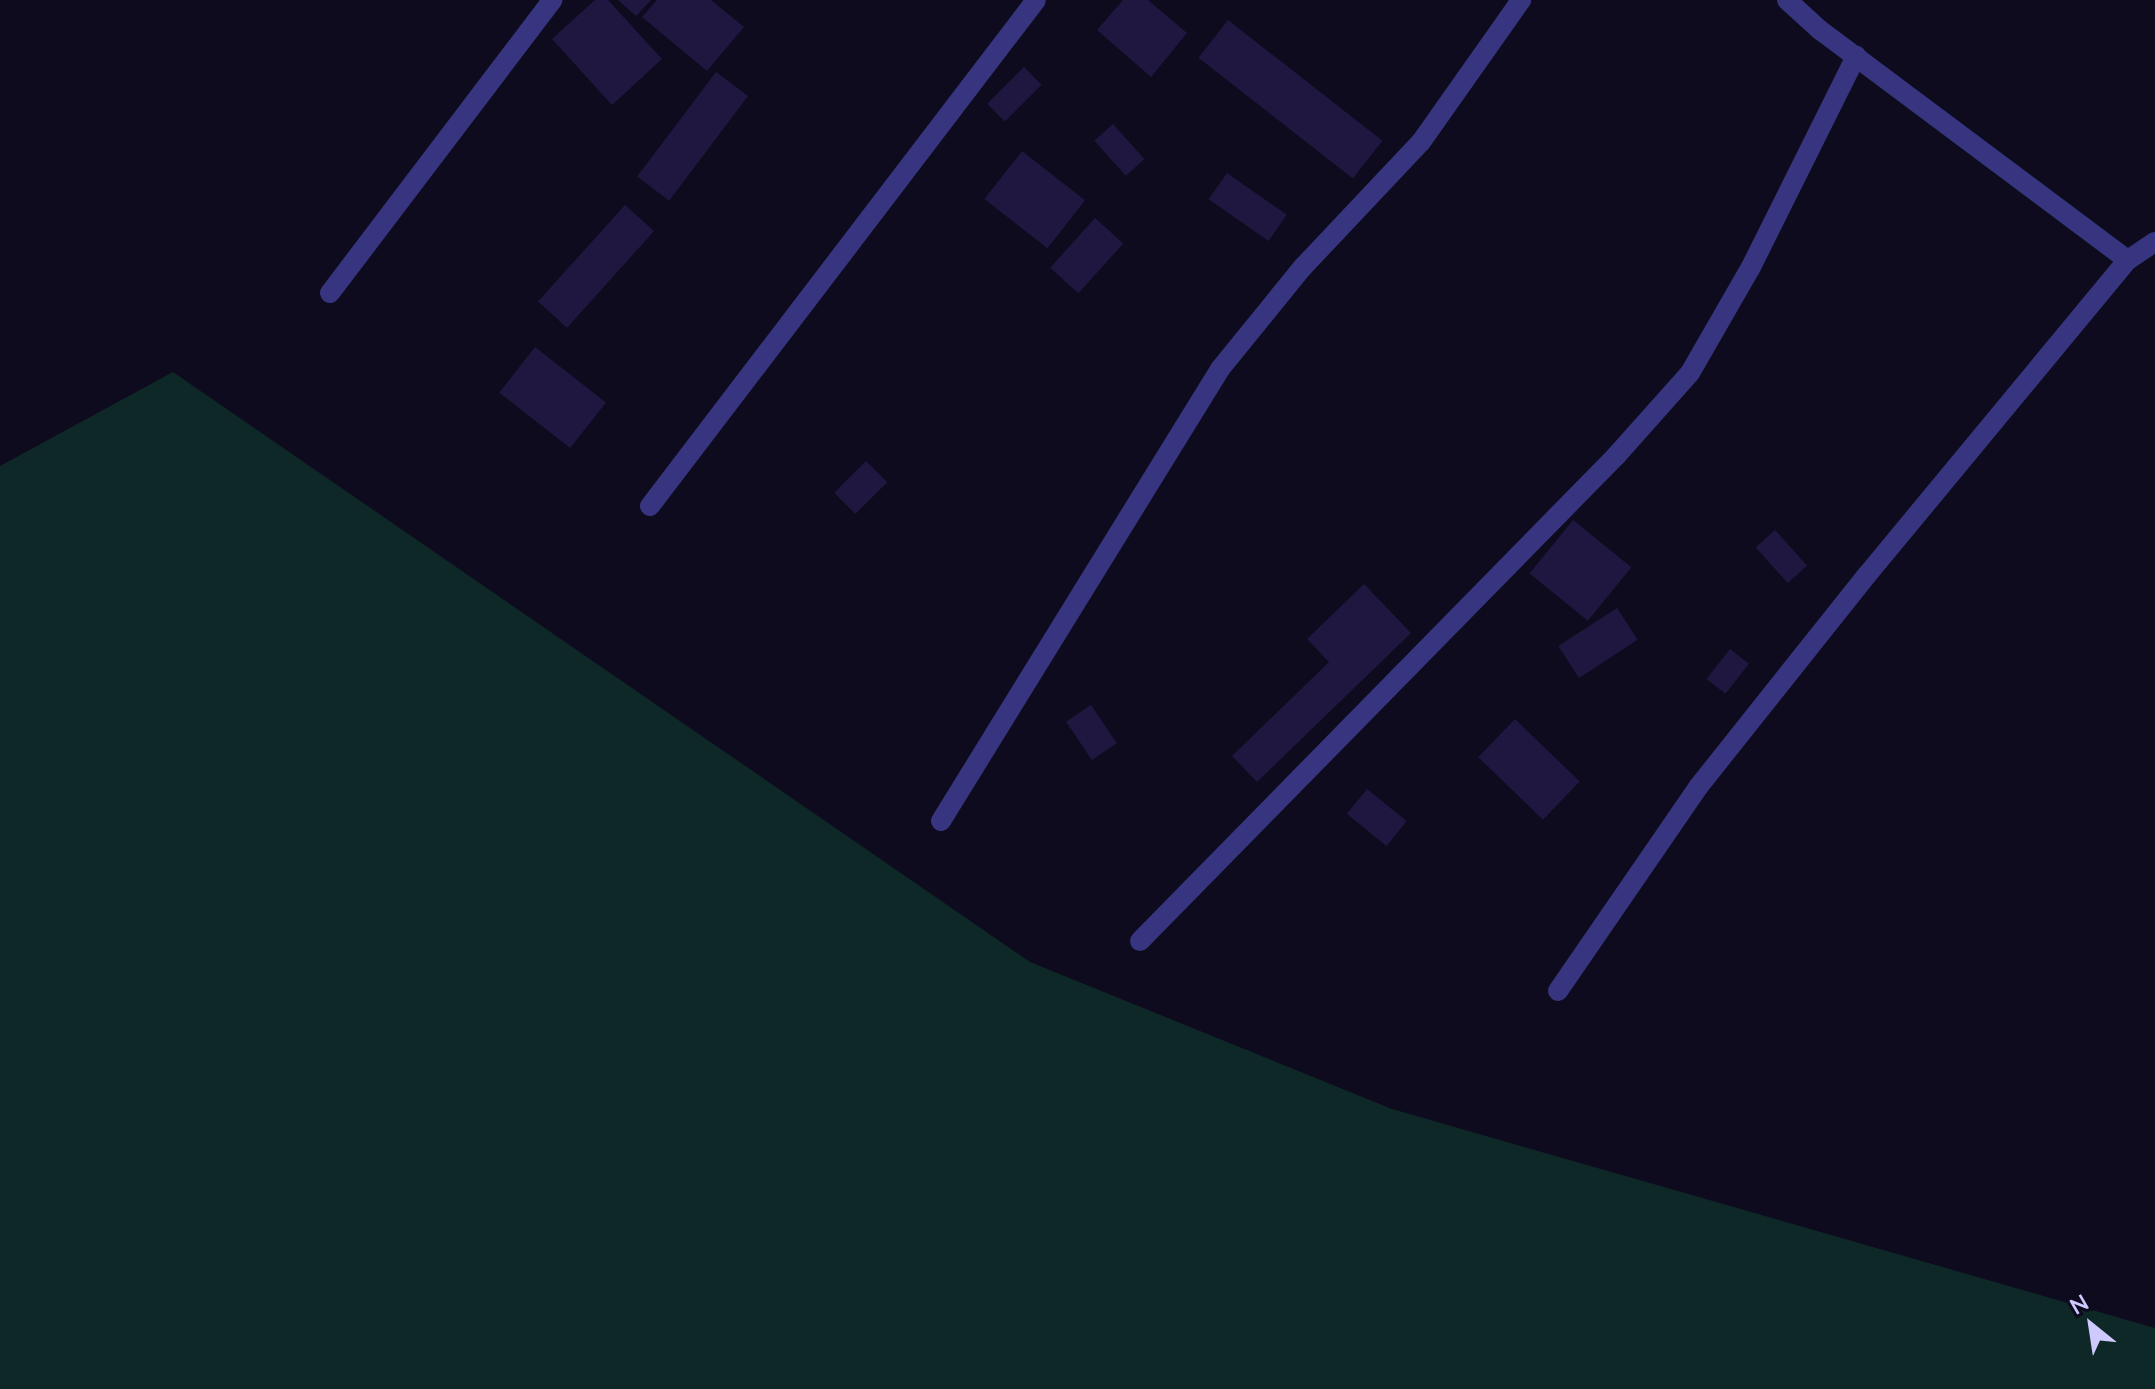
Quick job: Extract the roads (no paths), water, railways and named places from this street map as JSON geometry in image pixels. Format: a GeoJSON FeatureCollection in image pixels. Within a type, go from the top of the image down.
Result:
{"type":"FeatureCollection","features":[{"type":"Feature","properties":{"kind":"street"},"geometry":{"type":"LineString","coordinates":[[330,293],[552,0]]}},
{"type":"Feature","properties":{"kind":"street"},"geometry":{"type":"LineString","coordinates":[[650,506],[1036,0]]}},
{"type":"Feature","properties":{"kind":"street"},"geometry":{"type":"LineString","coordinates":[[941,821],[1220,369],[1303,267],[1421,142],[1521,0]]}},
{"type":"Feature","properties":{"kind":"street"},"geometry":{"type":"LineString","coordinates":[[1787,0],[1856,56],[2128,260]]}},
{"type":"Feature","properties":{"kind":"street"},"geometry":{"type":"LineString","coordinates":[[1140,941],[1616,456],[1690,373],[1751,267],[1856,56]]}},
{"type":"Feature","properties":{"kind":"street"},"geometry":{"type":"LineString","coordinates":[[1558,991],[1699,786],[1867,575],[2128,260],[2155,242]]}}]}
